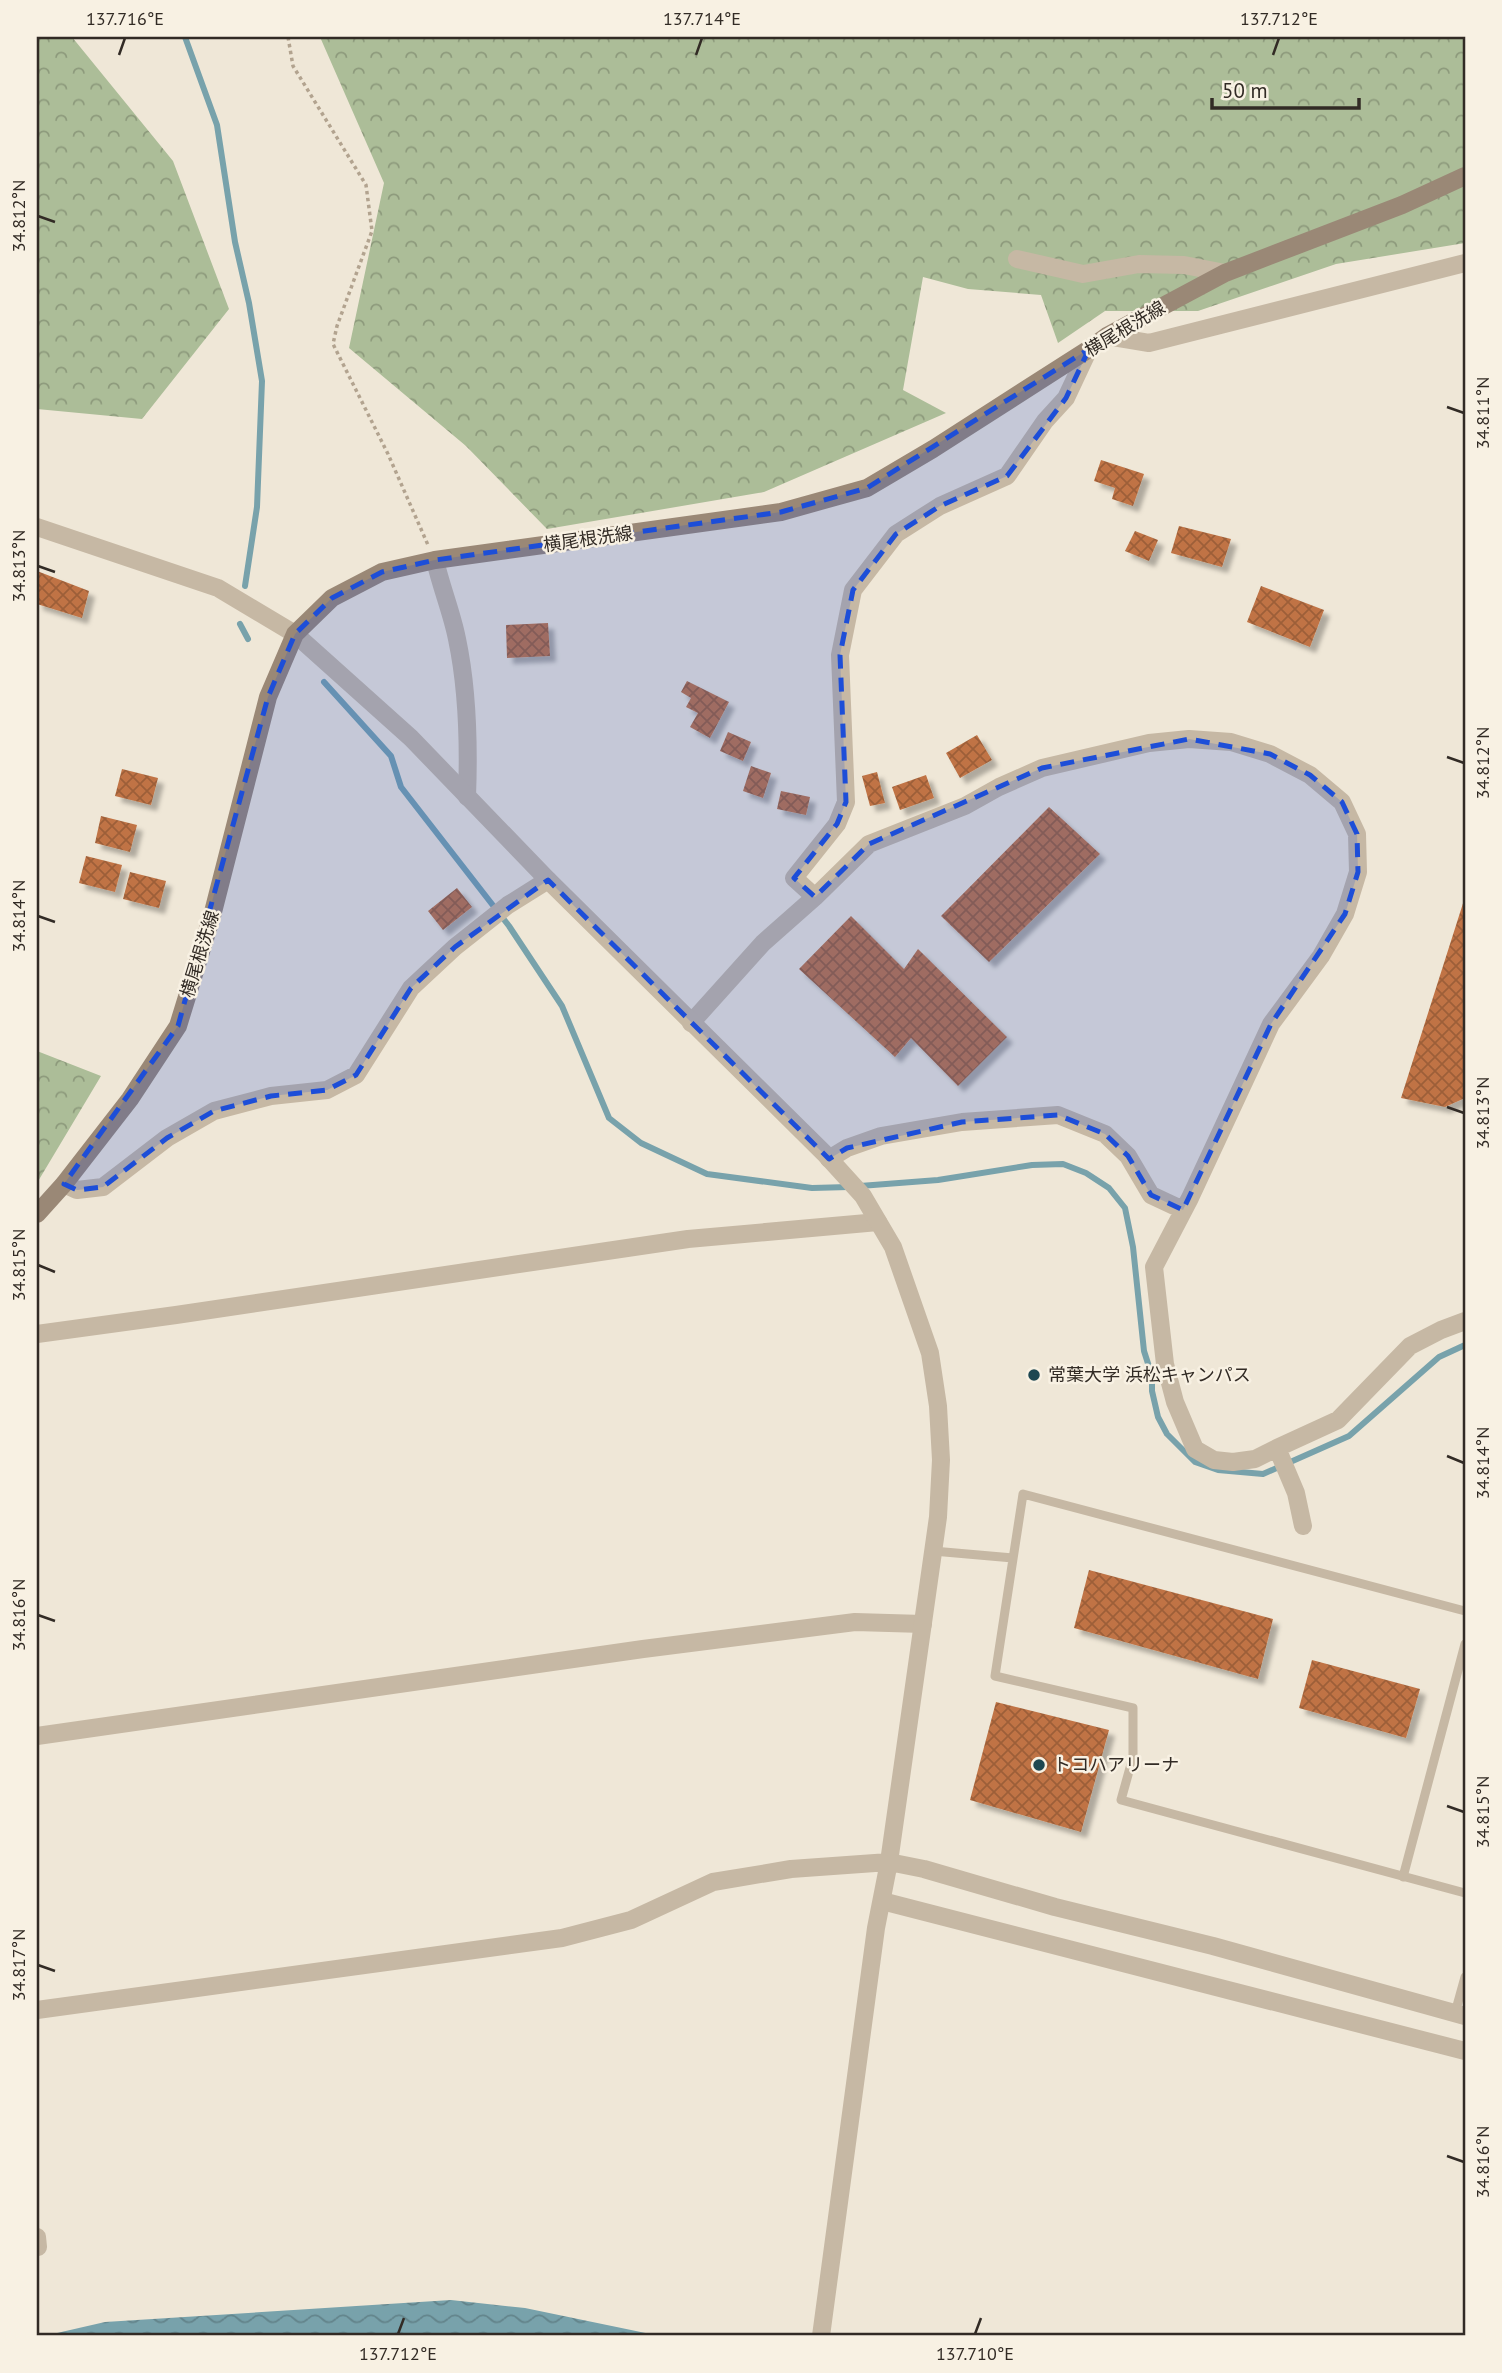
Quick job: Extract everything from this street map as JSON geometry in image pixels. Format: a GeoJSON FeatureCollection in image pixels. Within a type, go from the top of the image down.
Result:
{"type":"FeatureCollection","features":[{"type":"Feature","properties":{"kind":"main road","name":"横尾根洗線"},"geometry":{"type":"LineString","coordinates":[[37,1214],[64,1184],[130,1099],[178,1026],[212,916],[268,697],[295,635],[332,598],[382,572],[435,561],[781,512],[867,488],[933,449],[1107,336],[1225,273],[1402,205],[1465,176]]}},
{"type":"Feature","properties":{"kind":"street"},"geometry":{"type":"LineString","coordinates":[[1017,259],[1083,274],[1139,264],[1184,265],[1225,273]]}},
{"type":"Feature","properties":{"kind":"street"},"geometry":{"type":"LineString","coordinates":[[1107,336],[1149,343],[1465,263]]}},
{"type":"Feature","properties":{"kind":"street"},"geometry":{"type":"LineString","coordinates":[[815,897],[794,878],[837,824],[846,802],[841,655],[853,590],[896,534],[940,506],[1007,476],[1045,421],[1066,398],[1089,349]]}},
{"type":"Feature","properties":{"kind":"street"},"geometry":{"type":"LineString","coordinates":[[37,527],[218,588],[295,635],[411,738],[548,880],[830,1159],[863,1196],[893,1247],[930,1353],[938,1406],[941,1460],[938,1517],[821,2336]]}},
{"type":"Feature","properties":{"kind":"street"},"geometry":{"type":"LineString","coordinates":[[435,561],[457,637],[463,673],[469,740],[467,797]]}},
{"type":"Feature","properties":{"kind":"street"},"geometry":{"type":"LineString","coordinates":[[691,1023],[763,943],[869,844],[965,806],[1042,768],[1149,743],[1189,738],[1231,743],[1270,754],[1310,775],[1342,802],[1357,834],[1358,873],[1345,914],[1321,956],[1272,1024],[1154,1267],[1164,1364],[1175,1402],[1195,1449],[1214,1460],[1233,1462],[1280,1454],[1338,1420],[1410,1346],[1465,1321]]}},
{"type":"Feature","properties":{"kind":"street"},"geometry":{"type":"LineString","coordinates":[[64,1184],[77,1190],[103,1187],[167,1138],[214,1111],[271,1096],[327,1090],[356,1075],[411,988],[455,947],[508,905],[548,880]]}},
{"type":"Feature","properties":{"kind":"street"},"geometry":{"type":"LineString","coordinates":[[830,1159],[847,1148],[881,1136],[962,1122],[1058,1115],[1105,1134],[1128,1157],[1151,1195],[1183,1210]]}},
{"type":"Feature","properties":{"kind":"street"},"geometry":{"type":"LineString","coordinates":[[37,1334],[688,1239],[878,1222]]}},
{"type":"Feature","properties":{"kind":"street"},"geometry":{"type":"LineString","coordinates":[[1280,1454],[1296,1493],[1303,1526]]}},
{"type":"Feature","properties":{"kind":"street"},"geometry":{"type":"LineString","coordinates":[[37,1736],[643,1649],[855,1622],[923,1624]]}},
{"type":"Feature","properties":{"kind":"street"},"geometry":{"type":"LineString","coordinates":[[37,2010],[562,1938],[631,1920],[713,1882],[791,1869],[889,1862],[924,1869],[1055,1907],[1213,1946],[1460,2014]]}},
{"type":"Feature","properties":{"kind":"street"},"geometry":{"type":"LineString","coordinates":[[882,1901],[1465,2051]]}},
{"type":"Feature","properties":{"kind":"lane"},"geometry":{"type":"LineString","coordinates":[[1465,1611],[1023,1494],[995,1676],[1133,1708],[1133,1757],[1121,1800],[1465,1893]]}},
{"type":"Feature","properties":{"kind":"lane"},"geometry":{"type":"LineString","coordinates":[[933,1551],[1013,1558]]}},
{"type":"Feature","properties":{"kind":"lane"},"geometry":{"type":"LineString","coordinates":[[1403,1877],[1465,1644]]}},
{"type":"Feature","properties":{"kind":"lane"},"geometry":{"type":"LineString","coordinates":[[1460,2014],[1465,1977]]}},
{"type":"Feature","properties":{"kind":"path"},"geometry":{"type":"LineString","coordinates":[[288,37],[293,66],[366,185],[372,232],[337,326],[333,344],[388,454],[435,561]]}},
{"type":"Feature","properties":{"kind":"highlighted area"},"geometry":{"type":"Polygon","coordinates":[[[1089,349],[1066,398],[1007,476],[940,506],[896,534],[853,590],[840,655],[846,802],[837,824],[794,878],[815,897],[869,844],[1042,768],[1189,739],[1270,754],[1310,775],[1342,802],[1357,834],[1358,872],[1345,914],[1271,1024],[1183,1210],[1151,1195],[1128,1156],[1105,1134],[1058,1115],[962,1122],[847,1148],[829,1159],[548,880],[455,947],[411,988],[356,1075],[327,1090],[271,1096],[214,1111],[167,1138],[103,1187],[77,1190],[64,1184],[178,1026],[268,697],[295,634],[332,598],[382,572],[435,560],[781,512],[867,488],[1089,349]]]}},
{"type":"Feature","properties":{"kind":"green space"},"geometry":{"type":"Polygon","coordinates":[[[37,37],[72,37],[173,161],[229,309],[142,419],[37,409],[37,37]]]}},
{"type":"Feature","properties":{"kind":"green space"},"geometry":{"type":"Polygon","coordinates":[[[320,37],[1465,37],[1465,243],[1336,264],[1198,311],[1105,311],[1058,343],[1041,295],[968,289],[923,277],[903,390],[946,413],[764,492],[547,529],[466,446],[349,348],[384,183],[320,37]]]}},
{"type":"Feature","properties":{"kind":"green space"},"geometry":{"type":"Polygon","coordinates":[[[37,1051],[101,1076],[37,1183],[37,1051]]]}},
{"type":"Feature","properties":{"kind":"water"},"geometry":{"type":"Polygon","coordinates":[[[451,2300],[525,2308],[660,2336],[44,2336],[105,2322],[451,2300]]]}},
{"type":"Feature","properties":{"kind":"building"},"geometry":{"type":"Polygon","coordinates":[[[1101,460],[1144,474],[1133,506],[1112,499],[1115,488],[1094,481],[1101,460]]]}},
{"type":"Feature","properties":{"kind":"building"},"geometry":{"type":"Polygon","coordinates":[[[1179,526],[1231,539],[1222,567],[1171,553],[1179,526]]]}},
{"type":"Feature","properties":{"kind":"building"},"geometry":{"type":"Polygon","coordinates":[[[1135,531],[1158,540],[1149,561],[1125,551],[1135,531]]]}},
{"type":"Feature","properties":{"kind":"building"},"geometry":{"type":"Polygon","coordinates":[[[37,571],[89,591],[82,618],[37,604],[37,571]]]}},
{"type":"Feature","properties":{"kind":"building"},"geometry":{"type":"Polygon","coordinates":[[[1261,586],[1324,610],[1310,647],[1247,622],[1261,586]]]}},
{"type":"Feature","properties":{"kind":"building"},"geometry":{"type":"Polygon","coordinates":[[[548,623],[550,656],[507,658],[506,625],[548,623]]]}},
{"type":"Feature","properties":{"kind":"building"},"geometry":{"type":"Polygon","coordinates":[[[687,681],[729,702],[710,738],[690,727],[698,713],[686,707],[691,698],[681,692],[687,681]]]}},
{"type":"Feature","properties":{"kind":"building"},"geometry":{"type":"Polygon","coordinates":[[[728,732],[751,742],[743,761],[720,751],[728,732]]]}},
{"type":"Feature","properties":{"kind":"building"},"geometry":{"type":"Polygon","coordinates":[[[977,735],[992,760],[960,778],[946,753],[977,735]]]}},
{"type":"Feature","properties":{"kind":"building"},"geometry":{"type":"Polygon","coordinates":[[[751,766],[771,773],[763,798],[743,791],[751,766]]]}},
{"type":"Feature","properties":{"kind":"building"},"geometry":{"type":"Polygon","coordinates":[[[122,769],[158,778],[151,805],[115,796],[122,769]]]}},
{"type":"Feature","properties":{"kind":"building"},"geometry":{"type":"Polygon","coordinates":[[[877,772],[885,803],[870,806],[862,776],[877,772]]]}},
{"type":"Feature","properties":{"kind":"building"},"geometry":{"type":"Polygon","coordinates":[[[926,775],[934,798],[900,810],[892,787],[926,775]]]}},
{"type":"Feature","properties":{"kind":"building"},"geometry":{"type":"Polygon","coordinates":[[[781,791],[810,797],[806,815],[777,809],[781,791]]]}},
{"type":"Feature","properties":{"kind":"building"},"geometry":{"type":"Polygon","coordinates":[[[1049,807],[1100,854],[989,962],[941,916],[1049,807]]]}},
{"type":"Feature","properties":{"kind":"building"},"geometry":{"type":"Polygon","coordinates":[[[101,816],[137,825],[130,852],[95,843],[101,816]]]}},
{"type":"Feature","properties":{"kind":"building"},"geometry":{"type":"Polygon","coordinates":[[[86,856],[122,865],[115,892],[79,883],[86,856]]]}},
{"type":"Feature","properties":{"kind":"building"},"geometry":{"type":"Polygon","coordinates":[[[130,872],[166,881],[159,908],[123,899],[130,872]]]}},
{"type":"Feature","properties":{"kind":"building"},"geometry":{"type":"Polygon","coordinates":[[[457,888],[472,907],[443,930],[428,911],[457,888]]]}},
{"type":"Feature","properties":{"kind":"building"},"geometry":{"type":"Polygon","coordinates":[[[1465,897],[1465,1098],[1445,1107],[1401,1098],[1465,897]]]}},
{"type":"Feature","properties":{"kind":"building"},"geometry":{"type":"Polygon","coordinates":[[[851,916],[904,969],[918,949],[1007,1037],[958,1086],[911,1038],[895,1057],[799,969],[851,916]]]}},
{"type":"Feature","properties":{"kind":"building"},"geometry":{"type":"Polygon","coordinates":[[[1089,1570],[1273,1619],[1258,1679],[1074,1628],[1089,1570]]]}},
{"type":"Feature","properties":{"kind":"building"},"geometry":{"type":"Polygon","coordinates":[[[1312,1660],[1420,1689],[1406,1738],[1299,1708],[1312,1660]]]}},
{"type":"Feature","properties":{"kind":"building","name":"トコハアリーナ"},"geometry":{"type":"Polygon","coordinates":[[[996,1702],[1109,1730],[1081,1832],[970,1800],[996,1702]]]}},
{"type":"Feature","properties":{"kind":"waterway"},"geometry":{"type":"LineString","coordinates":[[185,37],[217,125],[235,242],[249,303],[262,381],[257,507],[245,586]]}},
{"type":"Feature","properties":{"kind":"waterway"},"geometry":{"type":"LineString","coordinates":[[240,624],[248,639]]}},
{"type":"Feature","properties":{"kind":"waterway"},"geometry":{"type":"LineString","coordinates":[[324,682],[391,756],[401,787],[509,926],[562,1006],[609,1118],[641,1143],[707,1174],[812,1188],[849,1187]]}},
{"type":"Feature","properties":{"kind":"waterway"},"geometry":{"type":"LineString","coordinates":[[860,1186],[938,1180],[1032,1165],[1063,1164],[1086,1173],[1109,1188],[1125,1208],[1133,1247],[1144,1351],[1152,1376],[1152,1391],[1158,1417],[1167,1434],[1195,1462],[1218,1470],[1263,1474],[1349,1436],[1439,1357],[1465,1345]]}},
{"type":"Feature","properties":{"kind":"place","name":"常葉大学 浜松キャンパス"},"geometry":{"type":"Point","coordinates":[1034,1375]}},
{"type":"Feature","properties":{"kind":"place","name":"トコハアリーナ"},"geometry":{"type":"Point","coordinates":[1039,1765]}}]}
